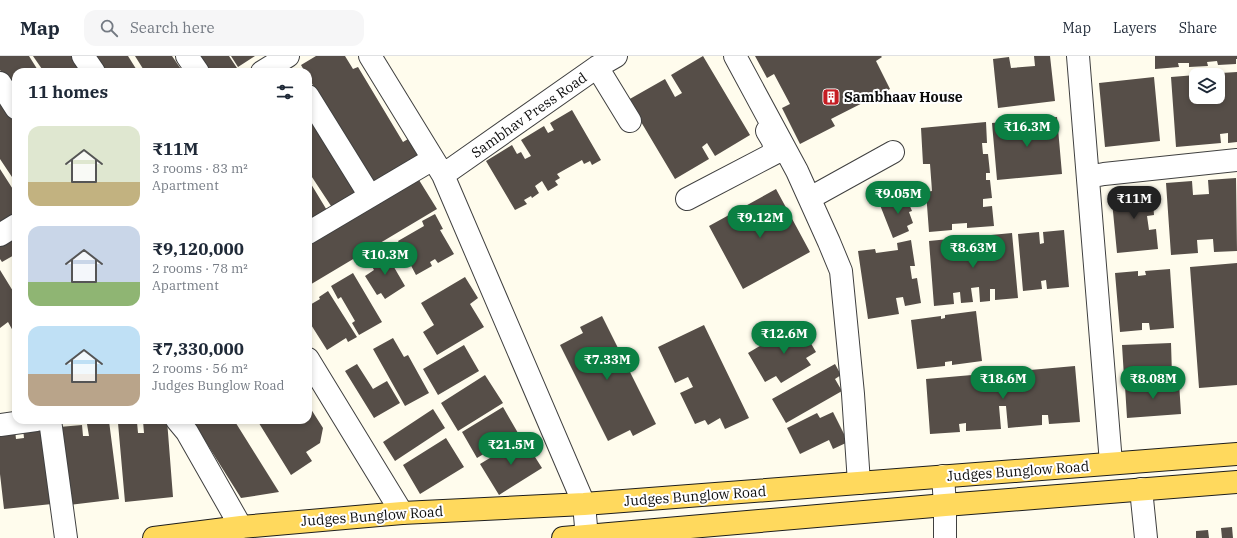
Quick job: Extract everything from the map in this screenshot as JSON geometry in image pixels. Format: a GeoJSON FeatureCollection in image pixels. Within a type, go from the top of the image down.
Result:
{"type":"FeatureCollection","features":[{"type":"Feature","properties":{"kind":"main road","name":"Judges Bunglow Road"},"geometry":{"type":"LineString","coordinates":[[154,538],[241,527],[402,512],[584,504],[1237,454]]}},
{"type":"Feature","properties":{"kind":"main road","name":"Judges Bunglow Road"},"geometry":{"type":"LineString","coordinates":[[563,538],[945,505],[1237,482]]}},
{"type":"Feature","properties":{"kind":"street"},"geometry":{"type":"LineString","coordinates":[[83,56],[91,68]]}},
{"type":"Feature","properties":{"kind":"street"},"geometry":{"type":"LineString","coordinates":[[187,56],[195,68]]}},
{"type":"Feature","properties":{"kind":"street"},"geometry":{"type":"LineString","coordinates":[[370,56],[438,167],[584,504],[587,537]]}},
{"type":"Feature","properties":{"kind":"street","name":"Sambhav Press Road"},"geometry":{"type":"LineString","coordinates":[[312,231],[370,196],[438,167],[616,56]]}},
{"type":"Feature","properties":{"kind":"street"},"geometry":{"type":"LineString","coordinates":[[687,199],[775,153],[773,141],[726,56]]}},
{"type":"Feature","properties":{"kind":"street"},"geometry":{"type":"LineString","coordinates":[[735,56],[797,171],[841,271],[853,394],[859,483]]}},
{"type":"Feature","properties":{"kind":"street"},"geometry":{"type":"LineString","coordinates":[[1078,56],[1111,463]]}},
{"type":"Feature","properties":{"kind":"street"},"geometry":{"type":"LineString","coordinates":[[270,68],[287,60]]}},
{"type":"Feature","properties":{"kind":"street"},"geometry":{"type":"LineString","coordinates":[[597,67],[630,121]]}},
{"type":"Feature","properties":{"kind":"street"},"geometry":{"type":"LineString","coordinates":[[0,83],[12,102]]}},
{"type":"Feature","properties":{"kind":"street"},"geometry":{"type":"LineString","coordinates":[[312,102],[370,196]]}},
{"type":"Feature","properties":{"kind":"street"},"geometry":{"type":"LineString","coordinates":[[810,198],[893,152]]}},
{"type":"Feature","properties":{"kind":"street"},"geometry":{"type":"LineString","coordinates":[[1088,178],[1104,174],[1237,160]]}},
{"type":"Feature","properties":{"kind":"street"},"geometry":{"type":"LineString","coordinates":[[0,235],[12,227]]}},
{"type":"Feature","properties":{"kind":"street"},"geometry":{"type":"LineString","coordinates":[[312,366],[402,512]]}},
{"type":"Feature","properties":{"kind":"street"},"geometry":{"type":"LineString","coordinates":[[0,425],[12,423]]}},
{"type":"Feature","properties":{"kind":"street"},"geometry":{"type":"LineString","coordinates":[[51,424],[66,538]]}},
{"type":"Feature","properties":{"kind":"street"},"geometry":{"type":"LineString","coordinates":[[181,424],[241,527]]}},
{"type":"Feature","properties":{"kind":"street"},"geometry":{"type":"LineString","coordinates":[[942,476],[945,505],[945,538]]}},
{"type":"Feature","properties":{"kind":"street"},"geometry":{"type":"LineString","coordinates":[[1141,489],[1146,538]]}},
{"type":"Feature","properties":{"kind":"building"},"geometry":{"type":"Polygon","coordinates":[[[0,56],[29,56],[36,68],[12,68],[12,89],[0,70],[0,56]]]}},
{"type":"Feature","properties":{"kind":"building"},"geometry":{"type":"Polygon","coordinates":[[[33,56],[73,56],[80,68],[41,68],[33,56]]]}},
{"type":"Feature","properties":{"kind":"building"},"geometry":{"type":"Polygon","coordinates":[[[88,56],[128,56],[136,68],[96,68],[88,56]]]}},
{"type":"Feature","properties":{"kind":"building"},"geometry":{"type":"Polygon","coordinates":[[[135,56],[172,56],[180,68],[142,68],[135,56]]]}},
{"type":"Feature","properties":{"kind":"building"},"geometry":{"type":"Polygon","coordinates":[[[192,56],[229,56],[237,68],[200,68],[192,56]]]}},
{"type":"Feature","properties":{"kind":"building"},"geometry":{"type":"Polygon","coordinates":[[[231,56],[255,56],[238,67],[231,56]]]}},
{"type":"Feature","properties":{"kind":"building"},"geometry":{"type":"Polygon","coordinates":[[[316,56],[345,56],[353,69],[358,67],[403,142],[408,139],[421,159],[375,186],[312,84],[312,68],[303,68],[301,65],[316,56]]]}},
{"type":"Feature","properties":{"kind":"building"},"geometry":{"type":"Polygon","coordinates":[[[703,56],[750,135],[715,156],[707,143],[702,147],[709,159],[675,179],[628,100],[665,79],[675,97],[682,93],[671,75],[703,56]]]}},
{"type":"Feature","properties":{"kind":"building","name":"Sambhaav House"},"geometry":{"type":"Polygon","coordinates":[[[755,56],[881,56],[882,57],[876,61],[890,89],[831,119],[835,126],[800,144],[782,108],[790,104],[774,74],[767,78],[755,56]]]}},
{"type":"Feature","properties":{"kind":"building"},"geometry":{"type":"Polygon","coordinates":[[[1034,56],[1050,56],[1055,101],[998,108],[993,59],[1009,57],[1011,68],[1035,66],[1034,56]]]}},
{"type":"Feature","properties":{"kind":"building"},"geometry":{"type":"Polygon","coordinates":[[[1155,56],[1237,56],[1237,59],[1236,64],[1218,65],[1217,61],[1207,62],[1208,66],[1189,67],[1189,63],[1178,63],[1179,67],[1155,69],[1155,56]]]}},
{"type":"Feature","properties":{"kind":"building"},"geometry":{"type":"Polygon","coordinates":[[[1237,72],[1237,142],[1228,143],[1228,133],[1220,134],[1221,143],[1176,147],[1171,77],[1189,76],[1189,104],[1225,104],[1225,73],[1237,72]]]}},
{"type":"Feature","properties":{"kind":"building"},"geometry":{"type":"Polygon","coordinates":[[[1154,77],[1160,141],[1105,147],[1099,83],[1154,77]]]}},
{"type":"Feature","properties":{"kind":"building"},"geometry":{"type":"Polygon","coordinates":[[[0,101],[12,119],[12,177],[0,159],[0,101]]]}},
{"type":"Feature","properties":{"kind":"building"},"geometry":{"type":"Polygon","coordinates":[[[572,110],[601,160],[592,165],[590,161],[584,164],[582,160],[557,174],[560,178],[555,181],[558,185],[548,191],[542,181],[535,186],[539,193],[532,198],[531,196],[524,200],[527,204],[515,210],[486,161],[512,145],[517,154],[521,152],[525,159],[531,156],[521,140],[544,126],[548,133],[554,130],[550,123],[572,110]]]}},
{"type":"Feature","properties":{"kind":"building"},"geometry":{"type":"Polygon","coordinates":[[[312,115],[364,194],[335,212],[312,177],[312,115]]]}},
{"type":"Feature","properties":{"kind":"building"},"geometry":{"type":"Polygon","coordinates":[[[1057,117],[1062,174],[997,180],[992,123],[1057,117]]]}},
{"type":"Feature","properties":{"kind":"building"},"geometry":{"type":"Polygon","coordinates":[[[986,122],[987,143],[982,143],[983,154],[988,154],[990,173],[986,173],[986,180],[990,180],[992,198],[983,199],[983,207],[992,206],[994,226],[967,228],[967,223],[952,224],[952,230],[929,232],[926,192],[932,191],[930,164],[923,164],[921,128],[986,122]]]}},
{"type":"Feature","properties":{"kind":"building"},"geometry":{"type":"Polygon","coordinates":[[[0,169],[12,188],[12,218],[0,226],[0,169]]]}},
{"type":"Feature","properties":{"kind":"building"},"geometry":{"type":"Polygon","coordinates":[[[1236,178],[1237,251],[1214,252],[1213,239],[1197,240],[1198,253],[1171,255],[1166,183],[1192,181],[1193,195],[1209,194],[1208,180],[1236,178]]]}},
{"type":"Feature","properties":{"kind":"building"},"geometry":{"type":"Polygon","coordinates":[[[419,180],[437,209],[312,284],[312,244],[419,180]]]}},
{"type":"Feature","properties":{"kind":"building"},"geometry":{"type":"Polygon","coordinates":[[[312,186],[328,212],[312,222],[312,186]]]}},
{"type":"Feature","properties":{"kind":"building"},"geometry":{"type":"Polygon","coordinates":[[[1152,187],[1154,215],[1147,216],[1149,230],[1156,229],[1158,249],[1117,253],[1111,191],[1152,187]]]}},
{"type":"Feature","properties":{"kind":"building"},"geometry":{"type":"Polygon","coordinates":[[[776,189],[810,252],[743,289],[709,226],[776,189]]]}},
{"type":"Feature","properties":{"kind":"building"},"geometry":{"type":"Polygon","coordinates":[[[905,194],[912,211],[909,212],[913,223],[907,226],[909,231],[893,238],[880,205],[905,194]]]}},
{"type":"Feature","properties":{"kind":"building"},"geometry":{"type":"Polygon","coordinates":[[[435,214],[443,229],[440,230],[454,254],[438,263],[435,259],[430,262],[432,266],[416,275],[398,241],[424,226],[422,221],[435,214]]]}},
{"type":"Feature","properties":{"kind":"building"},"geometry":{"type":"Polygon","coordinates":[[[1064,230],[1069,287],[1047,289],[1046,280],[1041,281],[1042,289],[1023,291],[1018,234],[1039,232],[1040,244],[1044,243],[1043,232],[1064,230]]]}},
{"type":"Feature","properties":{"kind":"building"},"geometry":{"type":"Polygon","coordinates":[[[1012,233],[1018,298],[995,300],[995,289],[990,289],[990,301],[980,302],[979,287],[971,288],[973,302],[961,303],[960,292],[953,293],[954,304],[934,306],[929,241],[949,239],[950,248],[957,247],[956,238],[966,237],[967,249],[975,249],[974,237],[986,236],[987,247],[992,246],[991,235],[1012,233]]]}},
{"type":"Feature","properties":{"kind":"building"},"geometry":{"type":"Polygon","coordinates":[[[12,237],[12,256],[2,262],[0,259],[0,245],[12,237]]]}},
{"type":"Feature","properties":{"kind":"building"},"geometry":{"type":"Polygon","coordinates":[[[911,240],[915,266],[910,266],[912,279],[917,278],[921,303],[905,306],[903,297],[896,298],[899,314],[868,319],[858,251],[875,249],[876,253],[898,250],[897,243],[911,240]]]}},
{"type":"Feature","properties":{"kind":"building"},"geometry":{"type":"Polygon","coordinates":[[[388,251],[394,260],[391,262],[405,286],[385,299],[381,293],[377,295],[365,276],[374,270],[370,263],[388,251]]]}},
{"type":"Feature","properties":{"kind":"building"},"geometry":{"type":"Polygon","coordinates":[[[1237,263],[1237,385],[1199,388],[1190,267],[1237,263]]]}},
{"type":"Feature","properties":{"kind":"building"},"geometry":{"type":"Polygon","coordinates":[[[1170,269],[1174,328],[1150,330],[1149,323],[1142,323],[1142,330],[1120,332],[1115,273],[1138,271],[1138,276],[1146,275],[1145,271],[1170,269]]]}},
{"type":"Feature","properties":{"kind":"building"},"geometry":{"type":"Polygon","coordinates":[[[0,270],[12,290],[12,329],[8,322],[0,328],[0,270]]]}},
{"type":"Feature","properties":{"kind":"building"},"geometry":{"type":"Polygon","coordinates":[[[353,273],[382,322],[359,335],[352,323],[355,321],[341,297],[338,299],[331,286],[353,273]]]}},
{"type":"Feature","properties":{"kind":"building"},"geometry":{"type":"Polygon","coordinates":[[[465,277],[478,298],[470,304],[484,327],[437,355],[423,332],[434,325],[421,303],[465,277]]]}},
{"type":"Feature","properties":{"kind":"building"},"geometry":{"type":"Polygon","coordinates":[[[328,291],[357,337],[348,342],[346,338],[327,350],[312,326],[312,304],[320,299],[319,297],[328,291]]]}},
{"type":"Feature","properties":{"kind":"building"},"geometry":{"type":"Polygon","coordinates":[[[976,311],[982,361],[952,365],[952,361],[945,362],[945,366],[917,369],[911,320],[941,316],[941,319],[945,318],[945,315],[976,311]]]}},
{"type":"Feature","properties":{"kind":"building"},"geometry":{"type":"Polygon","coordinates":[[[602,316],[656,424],[633,436],[630,430],[608,441],[560,345],[583,333],[580,327],[602,316]]]}},
{"type":"Feature","properties":{"kind":"building"},"geometry":{"type":"Polygon","coordinates":[[[799,323],[816,352],[806,358],[811,365],[781,383],[776,376],[765,382],[748,353],[799,323]]]}},
{"type":"Feature","properties":{"kind":"building"},"geometry":{"type":"Polygon","coordinates":[[[704,325],[749,418],[725,429],[720,418],[708,425],[705,420],[695,424],[680,393],[693,387],[688,377],[675,383],[658,347],[704,325]]]}},
{"type":"Feature","properties":{"kind":"building"},"geometry":{"type":"Polygon","coordinates":[[[393,338],[404,357],[408,355],[429,393],[405,406],[373,349],[393,338]]]}},
{"type":"Feature","properties":{"kind":"building"},"geometry":{"type":"Polygon","coordinates":[[[1171,343],[1172,375],[1124,377],[1122,345],[1171,343]]]}},
{"type":"Feature","properties":{"kind":"building"},"geometry":{"type":"Polygon","coordinates":[[[464,345],[479,371],[438,395],[423,369],[464,345]]]}},
{"type":"Feature","properties":{"kind":"building"},"geometry":{"type":"Polygon","coordinates":[[[357,364],[373,389],[387,381],[400,403],[374,418],[345,371],[357,364]]]}},
{"type":"Feature","properties":{"kind":"building"},"geometry":{"type":"Polygon","coordinates":[[[835,364],[841,375],[835,379],[842,391],[786,423],[772,399],[835,364]]]}},
{"type":"Feature","properties":{"kind":"building"},"geometry":{"type":"Polygon","coordinates":[[[1075,366],[1080,422],[1049,424],[1048,415],[1042,415],[1042,425],[1008,428],[1006,406],[999,406],[1001,429],[966,431],[966,423],[959,424],[960,432],[930,434],[926,379],[1075,366]]]}},
{"type":"Feature","properties":{"kind":"building"},"geometry":{"type":"Polygon","coordinates":[[[485,375],[503,403],[458,431],[441,403],[485,375]]]}},
{"type":"Feature","properties":{"kind":"building"},"geometry":{"type":"Polygon","coordinates":[[[1179,382],[1181,414],[1127,418],[1125,386],[1179,382]]]}},
{"type":"Feature","properties":{"kind":"building"},"geometry":{"type":"Polygon","coordinates":[[[503,407],[518,433],[477,458],[462,432],[503,407]]]}},
{"type":"Feature","properties":{"kind":"building"},"geometry":{"type":"Polygon","coordinates":[[[433,409],[445,428],[395,461],[383,442],[433,409]]]}},
{"type":"Feature","properties":{"kind":"building"},"geometry":{"type":"Polygon","coordinates":[[[312,411],[323,428],[320,443],[306,452],[312,461],[291,475],[259,424],[312,424],[312,411]]]}},
{"type":"Feature","properties":{"kind":"building"},"geometry":{"type":"Polygon","coordinates":[[[833,412],[848,442],[833,449],[829,440],[800,454],[787,428],[817,413],[820,418],[833,412]]]}},
{"type":"Feature","properties":{"kind":"building"},"geometry":{"type":"Polygon","coordinates":[[[87,424],[109,424],[119,499],[69,505],[59,427],[82,425],[83,436],[89,436],[87,424]]]}},
{"type":"Feature","properties":{"kind":"building"},"geometry":{"type":"Polygon","coordinates":[[[118,424],[137,424],[138,433],[144,433],[143,424],[167,424],[173,497],[125,502],[118,424]]]}},
{"type":"Feature","properties":{"kind":"building"},"geometry":{"type":"Polygon","coordinates":[[[195,424],[236,424],[279,492],[241,498],[195,424]]]}},
{"type":"Feature","properties":{"kind":"building"},"geometry":{"type":"Polygon","coordinates":[[[44,426],[52,504],[4,509],[0,474],[0,431],[15,430],[16,439],[24,438],[23,429],[44,426]]]}},
{"type":"Feature","properties":{"kind":"building"},"geometry":{"type":"Polygon","coordinates":[[[446,438],[464,467],[420,494],[403,465],[446,438]]]}},
{"type":"Feature","properties":{"kind":"building"},"geometry":{"type":"Polygon","coordinates":[[[523,438],[542,468],[499,495],[480,464],[523,438]]]}},
{"type":"Feature","properties":{"kind":"building"},"geometry":{"type":"Polygon","coordinates":[[[1232,527],[1233,538],[1222,538],[1221,528],[1232,527]]]}},
{"type":"Feature","properties":{"kind":"building"},"geometry":{"type":"Polygon","coordinates":[[[1208,530],[1209,538],[1196,538],[1196,531],[1208,530]]]}},
{"type":"Feature","properties":{"kind":"place","name":"Sambhaav House"},"geometry":{"type":"Point","coordinates":[831,97]}}]}
